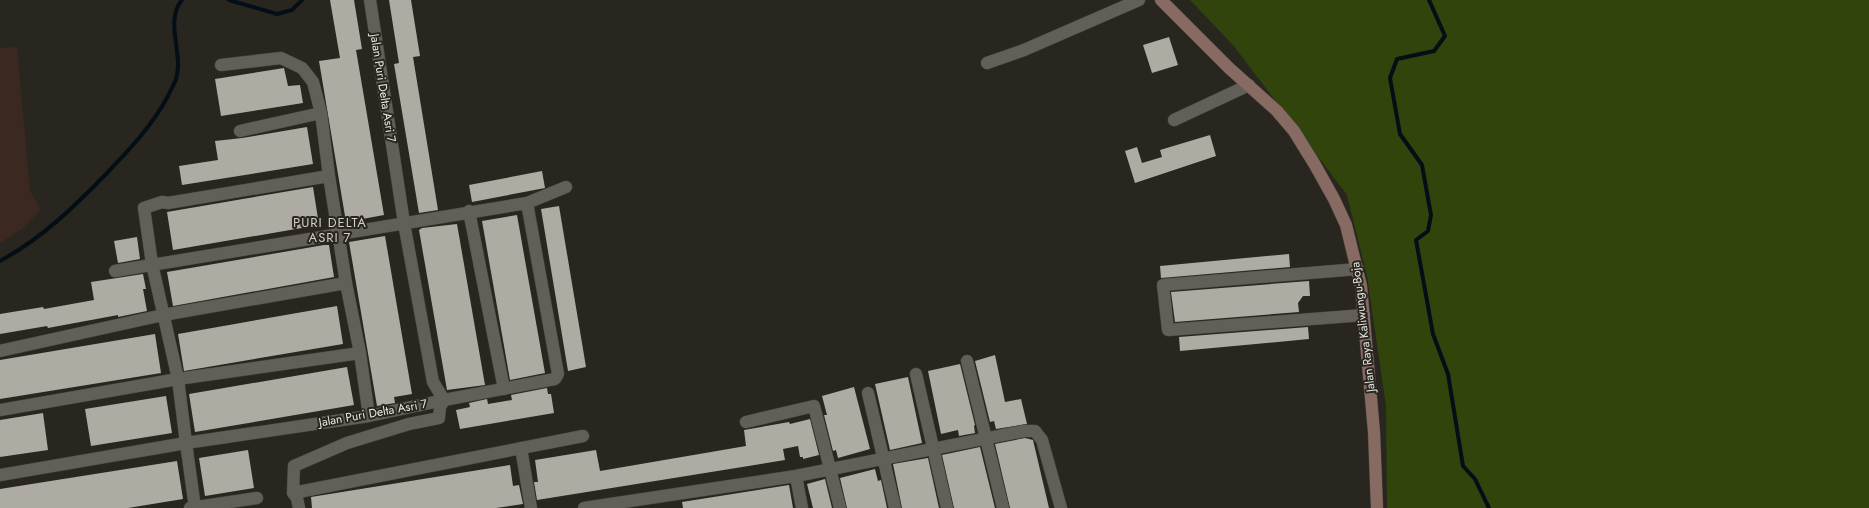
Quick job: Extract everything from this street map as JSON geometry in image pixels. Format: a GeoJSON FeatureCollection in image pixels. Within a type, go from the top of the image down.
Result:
{"type":"FeatureCollection","features":[{"type":"Feature","properties":{"kind":"main road","name":"Jalan Raya Kaliwungu-Boja"},"geometry":{"type":"LineString","coordinates":[[1161,0],[1229,68],[1277,111],[1294,131],[1334,199],[1346,225],[1358,269],[1364,315],[1374,432],[1377,508]]}},
{"type":"Feature","properties":{"kind":"street","name":"Jalan Puri Delta Asri 7"},"geometry":{"type":"LineString","coordinates":[[0,475],[186,443],[369,416],[444,400],[433,382],[404,223],[370,0]]}},
{"type":"Feature","properties":{"kind":"street"},"geometry":{"type":"LineString","coordinates":[[987,63],[1024,50],[1139,0]]}},
{"type":"Feature","properties":{"kind":"street"},"geometry":{"type":"LineString","coordinates":[[221,65],[281,58],[302,68],[313,82],[321,113],[329,176],[340,234],[346,282],[360,353],[369,416]]}},
{"type":"Feature","properties":{"kind":"street"},"geometry":{"type":"LineString","coordinates":[[1174,120],[1249,85]]}},
{"type":"Feature","properties":{"kind":"street"},"geometry":{"type":"LineString","coordinates":[[240,131],[321,113]]}},
{"type":"Feature","properties":{"kind":"street"},"geometry":{"type":"LineString","coordinates":[[257,498],[194,508],[178,379],[152,264],[144,208],[162,202],[168,203],[329,176]]}},
{"type":"Feature","properties":{"kind":"street"},"geometry":{"type":"LineString","coordinates":[[115,270],[340,234],[469,211],[527,203],[566,187]]}},
{"type":"Feature","properties":{"kind":"street"},"geometry":{"type":"LineString","coordinates":[[299,508],[297,498],[292,492],[294,466],[347,444],[409,424],[439,418],[440,407],[444,400],[555,379],[558,374],[527,203]]}},
{"type":"Feature","properties":{"kind":"street"},"geometry":{"type":"LineString","coordinates":[[469,211],[504,389]]}},
{"type":"Feature","properties":{"kind":"street"},"geometry":{"type":"LineString","coordinates":[[1358,269],[1163,285],[1168,330],[1364,315]]}},
{"type":"Feature","properties":{"kind":"street"},"geometry":{"type":"LineString","coordinates":[[0,351],[163,316],[346,282]]}},
{"type":"Feature","properties":{"kind":"street"},"geometry":{"type":"LineString","coordinates":[[0,410],[178,379],[360,353]]}},
{"type":"Feature","properties":{"kind":"street"},"geometry":{"type":"LineString","coordinates":[[967,361],[1003,508]]}},
{"type":"Feature","properties":{"kind":"street"},"geometry":{"type":"LineString","coordinates":[[916,374],[947,508]]}},
{"type":"Feature","properties":{"kind":"street"},"geometry":{"type":"LineString","coordinates":[[868,393],[885,459],[895,508]]}},
{"type":"Feature","properties":{"kind":"street"},"geometry":{"type":"LineString","coordinates":[[746,422],[814,406],[840,508]]}},
{"type":"Feature","properties":{"kind":"street"},"geometry":{"type":"LineString","coordinates":[[584,508],[796,476],[885,459],[985,437],[1031,430],[1038,433],[1042,440],[1060,508]]}},
{"type":"Feature","properties":{"kind":"street"},"geometry":{"type":"LineString","coordinates":[[292,492],[583,436]]}},
{"type":"Feature","properties":{"kind":"street"},"geometry":{"type":"LineString","coordinates":[[521,448],[531,508]]}},
{"type":"Feature","properties":{"kind":"street"},"geometry":{"type":"LineString","coordinates":[[796,476],[802,508]]}},
{"type":"Feature","properties":{"kind":"shaded area"},"geometry":{"type":"Polygon","coordinates":[[[17,47],[30,191],[41,210],[23,228],[0,243],[0,48],[17,47]]]}},
{"type":"Feature","properties":{"kind":"green space"},"geometry":{"type":"Polygon","coordinates":[[[1190,0],[1869,0],[1869,508],[1387,508],[1386,406],[1367,276],[1347,195],[1233,45],[1190,0]]]}},
{"type":"Feature","properties":{"kind":"building"},"geometry":{"type":"Polygon","coordinates":[[[330,0],[354,0],[362,49],[356,50],[384,215],[346,222],[319,61],[340,58],[330,0]]]}},
{"type":"Feature","properties":{"kind":"building"},"geometry":{"type":"Polygon","coordinates":[[[389,0],[411,0],[420,56],[413,57],[438,210],[419,213],[394,64],[399,63],[389,0]]]}},
{"type":"Feature","properties":{"kind":"building"},"geometry":{"type":"Polygon","coordinates":[[[1169,37],[1178,65],[1152,73],[1143,45],[1169,37]]]}},
{"type":"Feature","properties":{"kind":"building"},"geometry":{"type":"Polygon","coordinates":[[[284,68],[288,86],[300,85],[303,103],[221,116],[215,79],[284,68]]]}},
{"type":"Feature","properties":{"kind":"building"},"geometry":{"type":"Polygon","coordinates":[[[307,127],[313,164],[182,185],[179,166],[218,160],[215,141],[307,127]]]}},
{"type":"Feature","properties":{"kind":"building"},"geometry":{"type":"Polygon","coordinates":[[[1210,135],[1216,156],[1135,183],[1125,151],[1137,147],[1142,163],[1162,157],[1160,150],[1210,135]]]}},
{"type":"Feature","properties":{"kind":"building"},"geometry":{"type":"Polygon","coordinates":[[[542,171],[545,188],[472,202],[469,185],[542,171]]]}},
{"type":"Feature","properties":{"kind":"building"},"geometry":{"type":"Polygon","coordinates":[[[313,187],[319,225],[173,250],[167,212],[313,187]]]}},
{"type":"Feature","properties":{"kind":"building"},"geometry":{"type":"Polygon","coordinates":[[[559,206],[586,367],[568,371],[541,209],[559,206]]]}},
{"type":"Feature","properties":{"kind":"building"},"geometry":{"type":"Polygon","coordinates":[[[517,215],[545,373],[510,380],[482,221],[517,215]]]}},
{"type":"Feature","properties":{"kind":"building"},"geometry":{"type":"Polygon","coordinates":[[[457,224],[485,385],[447,390],[419,230],[422,228],[457,224]]]}},
{"type":"Feature","properties":{"kind":"building"},"geometry":{"type":"Polygon","coordinates":[[[385,236],[412,394],[394,397],[395,403],[377,406],[349,242],[385,236]]]}},
{"type":"Feature","properties":{"kind":"building"},"geometry":{"type":"Polygon","coordinates":[[[137,237],[140,259],[118,263],[114,241],[137,237]]]}},
{"type":"Feature","properties":{"kind":"building"},"geometry":{"type":"Polygon","coordinates":[[[329,245],[334,277],[173,306],[167,272],[329,245]]]}},
{"type":"Feature","properties":{"kind":"building"},"geometry":{"type":"Polygon","coordinates":[[[1289,254],[1290,267],[1161,278],[1160,266],[1289,254]]]}},
{"type":"Feature","properties":{"kind":"building"},"geometry":{"type":"Polygon","coordinates":[[[143,274],[146,289],[143,289],[147,311],[48,328],[47,326],[0,334],[0,314],[43,307],[44,309],[94,300],[91,282],[143,274]]]}},
{"type":"Feature","properties":{"kind":"building"},"geometry":{"type":"Polygon","coordinates":[[[1309,281],[1310,296],[1303,296],[1298,303],[1299,312],[1175,322],[1171,292],[1309,281]]]}},
{"type":"Feature","properties":{"kind":"building"},"geometry":{"type":"Polygon","coordinates":[[[337,306],[343,344],[184,371],[178,334],[337,306]]]}},
{"type":"Feature","properties":{"kind":"building"},"geometry":{"type":"Polygon","coordinates":[[[1308,327],[1309,339],[1180,351],[1179,337],[1308,327]]]}},
{"type":"Feature","properties":{"kind":"building"},"geometry":{"type":"Polygon","coordinates":[[[155,334],[161,373],[0,399],[0,360],[155,334]]]}},
{"type":"Feature","properties":{"kind":"building"},"geometry":{"type":"Polygon","coordinates":[[[995,355],[1005,402],[1021,399],[1027,424],[996,429],[994,421],[990,422],[975,361],[995,355]]]}},
{"type":"Feature","properties":{"kind":"building"},"geometry":{"type":"Polygon","coordinates":[[[960,364],[975,425],[975,433],[959,436],[958,430],[941,434],[928,371],[960,364]]]}},
{"type":"Feature","properties":{"kind":"building"},"geometry":{"type":"Polygon","coordinates":[[[347,367],[354,405],[195,432],[189,394],[347,367]]]}},
{"type":"Feature","properties":{"kind":"building"},"geometry":{"type":"Polygon","coordinates":[[[908,377],[922,443],[890,450],[875,384],[908,377]]]}},
{"type":"Feature","properties":{"kind":"building"},"geometry":{"type":"Polygon","coordinates":[[[854,387],[870,449],[838,458],[836,450],[833,451],[824,415],[827,415],[822,396],[854,387]]]}},
{"type":"Feature","properties":{"kind":"building"},"geometry":{"type":"Polygon","coordinates":[[[547,388],[548,394],[551,394],[554,413],[460,429],[456,410],[470,407],[469,403],[487,399],[488,404],[512,400],[511,395],[547,388]]]}},
{"type":"Feature","properties":{"kind":"building"},"geometry":{"type":"Polygon","coordinates":[[[166,396],[172,433],[91,446],[85,409],[166,396]]]}},
{"type":"Feature","properties":{"kind":"building"},"geometry":{"type":"Polygon","coordinates":[[[43,413],[48,450],[0,457],[0,420],[43,413]]]}},
{"type":"Feature","properties":{"kind":"building"},"geometry":{"type":"Polygon","coordinates":[[[810,419],[819,455],[803,459],[803,457],[800,457],[798,446],[783,449],[785,460],[537,500],[534,482],[538,482],[535,460],[596,450],[600,471],[746,446],[744,430],[789,422],[790,424],[810,419]]]}},
{"type":"Feature","properties":{"kind":"building"},"geometry":{"type":"Polygon","coordinates":[[[1025,438],[1033,440],[1049,508],[1010,508],[995,444],[1025,438]]]}},
{"type":"Feature","properties":{"kind":"building"},"geometry":{"type":"Polygon","coordinates":[[[980,447],[995,508],[954,508],[942,455],[980,447]]]}},
{"type":"Feature","properties":{"kind":"building"},"geometry":{"type":"Polygon","coordinates":[[[248,450],[254,488],[205,496],[199,458],[248,450]]]}},
{"type":"Feature","properties":{"kind":"building"},"geometry":{"type":"Polygon","coordinates":[[[928,458],[939,508],[902,508],[893,464],[928,458]]]}},
{"type":"Feature","properties":{"kind":"building"},"geometry":{"type":"Polygon","coordinates":[[[177,461],[183,499],[128,508],[0,508],[0,489],[177,461]]]}},
{"type":"Feature","properties":{"kind":"building"},"geometry":{"type":"Polygon","coordinates":[[[510,465],[513,486],[519,485],[523,504],[496,508],[312,508],[311,497],[510,465]]]}},
{"type":"Feature","properties":{"kind":"building"},"geometry":{"type":"Polygon","coordinates":[[[875,469],[878,481],[881,480],[887,508],[847,508],[840,478],[875,469]]]}},
{"type":"Feature","properties":{"kind":"building"},"geometry":{"type":"Polygon","coordinates":[[[825,479],[832,508],[813,508],[807,484],[825,479]]]}},
{"type":"Feature","properties":{"kind":"building"},"geometry":{"type":"Polygon","coordinates":[[[789,485],[793,508],[683,508],[682,502],[789,485]]]}},
{"type":"Feature","properties":{"kind":"waterway"},"geometry":{"type":"LineString","coordinates":[[0,261],[43,233],[69,210],[123,156],[140,137],[162,107],[176,79],[178,69],[174,28],[177,8],[182,0]]}},
{"type":"Feature","properties":{"kind":"waterway"},"geometry":{"type":"LineString","coordinates":[[229,0],[277,14],[292,10],[302,0]]}},
{"type":"Feature","properties":{"kind":"waterway"},"geometry":{"type":"LineString","coordinates":[[1429,0],[1445,36],[1434,51],[1397,59],[1390,78],[1400,134],[1422,165],[1431,215],[1428,231],[1416,240],[1433,334],[1448,374],[1463,466],[1475,479],[1489,508]]}},
{"type":"Feature","properties":{"kind":"district","name":"PURI DELTA ASRI 7"},"geometry":{"type":"Point","coordinates":[330,230]}}]}
